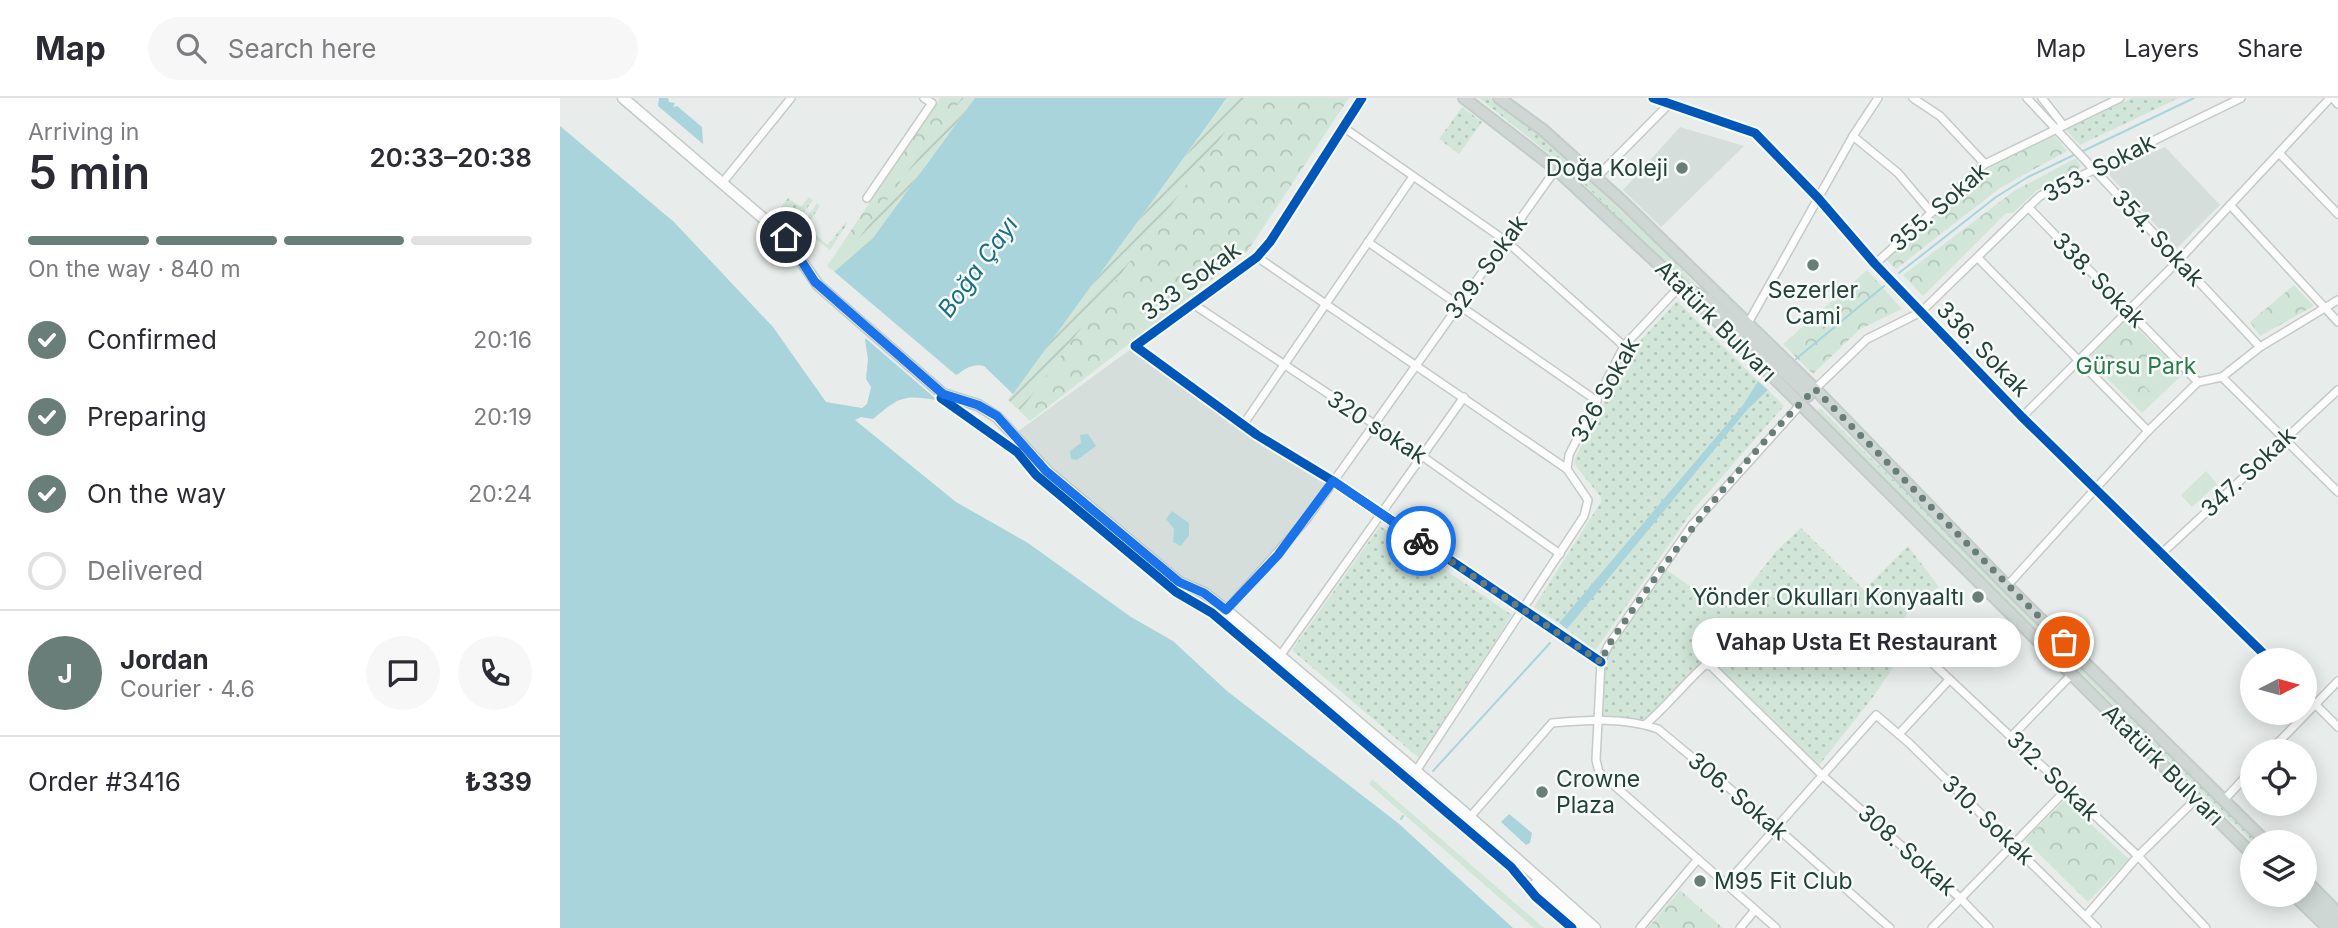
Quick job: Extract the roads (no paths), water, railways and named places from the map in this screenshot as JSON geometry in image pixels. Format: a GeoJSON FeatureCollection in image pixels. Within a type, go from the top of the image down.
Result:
{"type":"FeatureCollection","features":[{"type":"Feature","properties":{"kind":"main road"},"geometry":{"type":"LineString","coordinates":[[623,98],[786,237],[818,285],[943,394],[991,412],[1046,471],[1179,582],[1204,593],[1226,610],[1470,817],[1509,852],[1582,928]]}},
{"type":"Feature","properties":{"kind":"main road","name":"Atatürk Bulvarı"},"geometry":{"type":"LineString","coordinates":[[1464,98],[1556,169],[1681,285],[1809,398],[2007,586],[2254,830]]}},
{"type":"Feature","properties":{"kind":"main road","name":"Atatürk Bulvarı"},"geometry":{"type":"LineString","coordinates":[[1499,98],[1543,130],[1596,178],[1747,325],[1809,398],[2071,674],[2238,840]]}},
{"type":"Feature","properties":{"kind":"main road"},"geometry":{"type":"LineString","coordinates":[[1548,892],[1595,928]]}},
{"type":"Feature","properties":{"kind":"main road"},"geometry":{"type":"LineString","coordinates":[[2317,892],[2338,913]]}},
{"type":"Feature","properties":{"kind":"main road"},"geometry":{"type":"LineString","coordinates":[[2317,906],[2338,926]]}},
{"type":"Feature","properties":{"kind":"main road"},"geometry":{"type":"LineString","coordinates":[[2306,907],[2328,928]]}},
{"type":"Feature","properties":{"kind":"street"},"geometry":{"type":"LineString","coordinates":[[867,198],[932,103],[924,98]]}},
{"type":"Feature","properties":{"kind":"street","name":"333 Sokak"},"geometry":{"type":"LineString","coordinates":[[1362,98],[1284,221],[1257,257],[1135,346],[1243,425],[1333,481],[1523,611]]}},
{"type":"Feature","properties":{"kind":"street","name":"336. Sokak"},"geometry":{"type":"LineString","coordinates":[[1653,98],[1755,133],[1818,198],[1875,264],[2022,417],[2257,648]]}},
{"type":"Feature","properties":{"kind":"street"},"geometry":{"type":"LineString","coordinates":[[1747,325],[1853,136],[1878,98]]}},
{"type":"Feature","properties":{"kind":"street"},"geometry":{"type":"LineString","coordinates":[[1913,98],[1940,116],[1985,164]]}},
{"type":"Feature","properties":{"kind":"street","name":"354. Sokak"},"geometry":{"type":"LineString","coordinates":[[2027,98],[2060,126],[2074,148],[2260,347]]}},
{"type":"Feature","properties":{"kind":"street"},"geometry":{"type":"LineString","coordinates":[[2042,98],[2060,126]]}},
{"type":"Feature","properties":{"kind":"street","name":"355. Sokak"},"geometry":{"type":"LineString","coordinates":[[1875,264],[1985,164],[2120,98]]}},
{"type":"Feature","properties":{"kind":"street","name":"353. Sokak"},"geometry":{"type":"LineString","coordinates":[[1601,662],[1630,613],[1716,495],[1773,432],[1841,363],[1875,333],[1921,312],[2028,207],[2052,189],[2241,98]]}},
{"type":"Feature","properties":{"kind":"street"},"geometry":{"type":"LineString","coordinates":[[2022,417],[2179,260],[2332,98],[2338,104]]}},
{"type":"Feature","properties":{"kind":"street"},"geometry":{"type":"LineString","coordinates":[[723,182],[787,99]]}},
{"type":"Feature","properties":{"kind":"street"},"geometry":{"type":"LineString","coordinates":[[1596,178],[1669,104]]}},
{"type":"Feature","properties":{"kind":"street"},"geometry":{"type":"LineString","coordinates":[[1343,127],[1412,178],[1506,241],[1624,346]]}},
{"type":"Feature","properties":{"kind":"street"},"geometry":{"type":"LineString","coordinates":[[1853,136],[1898,173],[1931,212]]}},
{"type":"Feature","properties":{"kind":"street"},"geometry":{"type":"LineString","coordinates":[[2279,153],[2338,214]]}},
{"type":"Feature","properties":{"kind":"street","name":"329. Sokak"},"geometry":{"type":"LineString","coordinates":[[1226,610],[1278,555],[1556,169]]}},
{"type":"Feature","properties":{"kind":"street"},"geometry":{"type":"LineString","coordinates":[[1243,425],[1412,178]]}},
{"type":"Feature","properties":{"kind":"street"},"geometry":{"type":"LineString","coordinates":[[2230,205],[2338,322]]}},
{"type":"Feature","properties":{"kind":"street","name":"338. Sokak"},"geometry":{"type":"LineString","coordinates":[[2028,207],[2198,382]]}},
{"type":"Feature","properties":{"kind":"street"},"geometry":{"type":"LineString","coordinates":[[1367,242],[1597,401]]}},
{"type":"Feature","properties":{"kind":"street"},"geometry":{"type":"LineString","coordinates":[[1257,257],[1567,469]]}},
{"type":"Feature","properties":{"kind":"street"},"geometry":{"type":"LineString","coordinates":[[1978,258],[2148,431]]}},
{"type":"Feature","properties":{"kind":"street","name":"326 Sokak"},"geometry":{"type":"LineString","coordinates":[[1416,771],[1584,516],[1588,500],[1567,469],[1569,455],[1624,346],[1681,285]]}},
{"type":"Feature","properties":{"kind":"street"},"geometry":{"type":"LineString","coordinates":[[2007,586],[2148,431],[2198,382],[2222,377],[2260,347],[2326,310],[2338,300]]}},
{"type":"Feature","properties":{"kind":"street","name":"320 sokak"},"geometry":{"type":"LineString","coordinates":[[1193,304],[1422,456],[1560,554]]}},
{"type":"Feature","properties":{"kind":"street"},"geometry":{"type":"LineString","coordinates":[[2222,377],[2338,492]]}},
{"type":"Feature","properties":{"kind":"street","name":"347. Sokak"},"geometry":{"type":"LineString","coordinates":[[2160,555],[2283,438],[2338,390]]}},
{"type":"Feature","properties":{"kind":"street"},"geometry":{"type":"LineString","coordinates":[[1280,656],[1464,397]]}},
{"type":"Feature","properties":{"kind":"street"},"geometry":{"type":"LineString","coordinates":[[1523,611],[1601,662],[1596,760],[1599,772],[1776,928]]}},
{"type":"Feature","properties":{"kind":"street","name":"312. Sokak"},"geometry":{"type":"LineString","coordinates":[[1896,629],[2138,856],[2206,928]]}},
{"type":"Feature","properties":{"kind":"street","name":"308. Sokak"},"geometry":{"type":"LineString","coordinates":[[1646,724],[1677,697],[1696,673],[1705,665],[1711,666],[1822,775],[1960,898],[1989,928]]}},
{"type":"Feature","properties":{"kind":"street"},"geometry":{"type":"LineString","coordinates":[[2012,736],[2071,674]]}},
{"type":"Feature","properties":{"kind":"street"},"geometry":{"type":"LineString","coordinates":[[1899,734],[1949,680]]}},
{"type":"Feature","properties":{"kind":"street"},"geometry":{"type":"LineString","coordinates":[[2317,701],[2338,681]]}},
{"type":"Feature","properties":{"kind":"street"},"geometry":{"type":"LineString","coordinates":[[2317,705],[2338,727]]}},
{"type":"Feature","properties":{"kind":"street","name":"310. Sokak"},"geometry":{"type":"LineString","coordinates":[[1822,775],[1876,715],[2013,844],[2096,928]]}},
{"type":"Feature","properties":{"kind":"street"},"geometry":{"type":"LineString","coordinates":[[1470,817],[1552,723],[1598,719],[1646,724]]}},
{"type":"Feature","properties":{"kind":"street","name":"306. Sokak"},"geometry":{"type":"LineString","coordinates":[[1646,724],[1658,729],[1776,827],[1890,928]]}},
{"type":"Feature","properties":{"kind":"street"},"geometry":{"type":"LineString","coordinates":[[2281,739],[2294,725]]}},
{"type":"Feature","properties":{"kind":"street"},"geometry":{"type":"LineString","coordinates":[[1726,884],[1822,775]]}},
{"type":"Feature","properties":{"kind":"street"},"geometry":{"type":"LineString","coordinates":[[2224,800],[2240,783]]}},
{"type":"Feature","properties":{"kind":"street"},"geometry":{"type":"LineString","coordinates":[[1933,928],[2066,790]]}},
{"type":"Feature","properties":{"kind":"street"},"geometry":{"type":"LineString","coordinates":[[2086,916],[2138,856],[2196,799]]}},
{"type":"Feature","properties":{"kind":"street"},"geometry":{"type":"LineString","coordinates":[[1640,928],[1698,859]]}},
{"type":"Feature","properties":{"kind":"street"},"geometry":{"type":"LineString","coordinates":[[1740,928],[1755,910]]}},
{"type":"Feature","properties":{"kind":"water"},"geometry":{"type":"Polygon","coordinates":[[[659,98],[668,98],[669,102],[675,103],[673,107],[677,106],[702,127],[703,144],[658,106],[659,98]]]}},
{"type":"Feature","properties":{"kind":"water","name":"Boğa Çayı"},"geometry":{"type":"Polygon","coordinates":[[[975,98],[1227,98],[1013,394],[984,366],[976,365],[956,376],[936,400],[916,397],[902,399],[873,419],[861,417],[855,420],[956,502],[1028,543],[1131,617],[1173,641],[1227,691],[1398,823],[1513,928],[560,928],[560,126],[674,222],[773,327],[826,402],[862,408],[867,404],[871,387],[866,379],[868,359],[865,340],[879,310],[834,272],[873,238],[975,98]]]}},
{"type":"Feature","properties":{"kind":"water"},"geometry":{"type":"Polygon","coordinates":[[[1758,381],[1768,390],[1747,410],[1567,629],[1559,623],[1743,405],[1758,381]]]}},
{"type":"Feature","properties":{"kind":"water"},"geometry":{"type":"Polygon","coordinates":[[[1088,434],[1096,446],[1077,460],[1071,459],[1070,451],[1081,443],[1080,435],[1088,434]]]}},
{"type":"Feature","properties":{"kind":"water"},"geometry":{"type":"Polygon","coordinates":[[[1172,511],[1189,523],[1189,535],[1181,546],[1173,542],[1174,529],[1166,519],[1172,511]]]}},
{"type":"Feature","properties":{"kind":"water"},"geometry":{"type":"Polygon","coordinates":[[[1509,814],[1532,833],[1530,843],[1526,845],[1501,822],[1509,814]]]}},
{"type":"Feature","properties":{"kind":"waterway"},"geometry":{"type":"LineString","coordinates":[[2081,152],[2194,98]]}},
{"type":"Feature","properties":{"kind":"waterway"},"geometry":{"type":"LineString","coordinates":[[1899,273],[1996,197],[2028,177],[2076,154]]}},
{"type":"Feature","properties":{"kind":"waterway"},"geometry":{"type":"LineString","coordinates":[[1796,359],[1884,286]]}},
{"type":"Feature","properties":{"kind":"waterway"},"geometry":{"type":"LineString","coordinates":[[1433,771],[1550,643]]}},
{"type":"Feature","properties":{"kind":"place","name":"Doğa Koleji"},"geometry":{"type":"Point","coordinates":[1682,168]}},
{"type":"Feature","properties":{"kind":"place","name":"Sezerler Cami"},"geometry":{"type":"Point","coordinates":[1813,265]}},
{"type":"Feature","properties":{"kind":"place","name":"Yönder Okulları Konyaaltı"},"geometry":{"type":"Point","coordinates":[1978,597]}},
{"type":"Feature","properties":{"kind":"place","name":"Vahap Usta Et Restaurant"},"geometry":{"type":"Point","coordinates":[2064,642]}},
{"type":"Feature","properties":{"kind":"place","name":"Crowne Plaza"},"geometry":{"type":"Point","coordinates":[1542,792]}},
{"type":"Feature","properties":{"kind":"place","name":"M95 Fit Club"},"geometry":{"type":"Point","coordinates":[1700,881]}},
{"type":"Feature","properties":{"kind":"park label","name":"Gürsu Park"},"geometry":{"type":"Point","coordinates":[2136,366]}}]}
